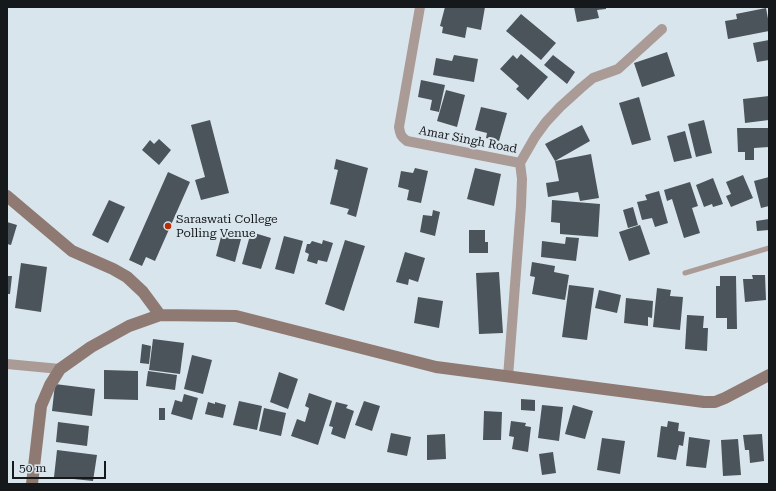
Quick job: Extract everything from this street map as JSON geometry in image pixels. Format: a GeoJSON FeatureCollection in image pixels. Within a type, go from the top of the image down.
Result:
{"type":"FeatureCollection","features":[{"type":"Feature","properties":{"kind":"street","name":"Amar Singh Road"},"geometry":{"type":"LineString","coordinates":[[420,7],[399,127],[402,137],[407,141],[520,163],[522,179],[522,206],[508,377]]}},
{"type":"Feature","properties":{"kind":"street"},"geometry":{"type":"LineString","coordinates":[[520,163],[535,137],[560,106],[593,78],[618,69],[662,29]]}},
{"type":"Feature","properties":{"kind":"street"},"geometry":{"type":"LineString","coordinates":[[7,196],[72,251],[113,269],[127,277],[143,292],[160,315]]}},
{"type":"Feature","properties":{"kind":"street"},"geometry":{"type":"LineString","coordinates":[[32,484],[42,406],[50,385],[60,369],[91,347],[129,326],[160,315],[236,316],[436,367],[704,402],[715,402],[725,398],[769,375]]}},
{"type":"Feature","properties":{"kind":"street"},"geometry":{"type":"LineString","coordinates":[[7,364],[60,369]]}},
{"type":"Feature","properties":{"kind":"lane"},"geometry":{"type":"LineString","coordinates":[[685,273],[769,248]]}},
{"type":"Feature","properties":{"kind":"building"},"geometry":{"type":"Polygon","coordinates":[[[445,7],[485,7],[481,30],[467,27],[465,38],[442,33],[443,27],[440,26],[445,7]]]}},
{"type":"Feature","properties":{"kind":"building"},"geometry":{"type":"Polygon","coordinates":[[[574,7],[606,7],[606,9],[597,10],[599,18],[577,22],[574,7]]]}},
{"type":"Feature","properties":{"kind":"building"},"geometry":{"type":"Polygon","coordinates":[[[766,8],[769,31],[728,39],[725,21],[737,19],[736,14],[766,8]]]}},
{"type":"Feature","properties":{"kind":"building"},"geometry":{"type":"Polygon","coordinates":[[[521,14],[556,43],[541,60],[506,31],[521,14]]]}},
{"type":"Feature","properties":{"kind":"building"},"geometry":{"type":"Polygon","coordinates":[[[769,40],[769,60],[757,62],[753,43],[769,40]]]}},
{"type":"Feature","properties":{"kind":"building"},"geometry":{"type":"Polygon","coordinates":[[[667,52],[675,76],[642,87],[634,63],[667,52]]]}},
{"type":"Feature","properties":{"kind":"building"},"geometry":{"type":"Polygon","coordinates":[[[521,54],[548,77],[528,100],[516,89],[519,86],[500,69],[513,55],[517,59],[521,54]]]}},
{"type":"Feature","properties":{"kind":"building"},"geometry":{"type":"Polygon","coordinates":[[[454,55],[478,59],[474,82],[433,75],[436,58],[452,61],[454,55]]]}},
{"type":"Feature","properties":{"kind":"building"},"geometry":{"type":"Polygon","coordinates":[[[553,55],[575,72],[567,84],[544,65],[553,55]]]}},
{"type":"Feature","properties":{"kind":"building"},"geometry":{"type":"Polygon","coordinates":[[[421,80],[445,85],[439,112],[430,110],[432,100],[418,97],[421,80]]]}},
{"type":"Feature","properties":{"kind":"building"},"geometry":{"type":"Polygon","coordinates":[[[446,90],[465,95],[457,127],[437,121],[446,90]]]}},
{"type":"Feature","properties":{"kind":"building"},"geometry":{"type":"Polygon","coordinates":[[[769,96],[769,120],[745,123],[743,99],[769,96]]]}},
{"type":"Feature","properties":{"kind":"building"},"geometry":{"type":"Polygon","coordinates":[[[639,97],[651,140],[632,145],[619,103],[639,97]]]}},
{"type":"Feature","properties":{"kind":"building"},"geometry":{"type":"Polygon","coordinates":[[[481,107],[507,113],[499,141],[486,138],[487,133],[475,130],[481,107]]]}},
{"type":"Feature","properties":{"kind":"building"},"geometry":{"type":"Polygon","coordinates":[[[210,120],[229,193],[201,200],[195,180],[205,177],[191,125],[210,120]]]}},
{"type":"Feature","properties":{"kind":"building"},"geometry":{"type":"Polygon","coordinates":[[[704,120],[712,153],[696,157],[688,124],[704,120]]]}},
{"type":"Feature","properties":{"kind":"building"},"geometry":{"type":"Polygon","coordinates":[[[582,125],[590,141],[555,161],[545,144],[582,125]]]}},
{"type":"Feature","properties":{"kind":"building"},"geometry":{"type":"Polygon","coordinates":[[[737,128],[769,128],[769,147],[754,148],[754,160],[745,160],[745,152],[738,152],[737,128]]]}},
{"type":"Feature","properties":{"kind":"building"},"geometry":{"type":"Polygon","coordinates":[[[685,131],[692,158],[674,162],[667,136],[685,131]]]}},
{"type":"Feature","properties":{"kind":"building"},"geometry":{"type":"Polygon","coordinates":[[[159,139],[171,150],[159,165],[142,150],[150,140],[154,144],[159,139]]]}},
{"type":"Feature","properties":{"kind":"building"},"geometry":{"type":"Polygon","coordinates":[[[591,154],[599,198],[580,201],[578,192],[548,197],[546,183],[559,181],[555,161],[591,154]]]}},
{"type":"Feature","properties":{"kind":"building"},"geometry":{"type":"Polygon","coordinates":[[[336,159],[368,168],[356,217],[347,214],[349,209],[330,204],[338,170],[334,169],[336,159]]]}},
{"type":"Feature","properties":{"kind":"building"},"geometry":{"type":"Polygon","coordinates":[[[415,168],[428,171],[421,203],[407,200],[409,190],[398,187],[401,171],[413,173],[415,168]]]}},
{"type":"Feature","properties":{"kind":"building"},"geometry":{"type":"Polygon","coordinates":[[[475,168],[501,174],[494,206],[467,199],[475,168]]]}},
{"type":"Feature","properties":{"kind":"building"},"geometry":{"type":"Polygon","coordinates":[[[168,172],[190,182],[155,261],[146,257],[142,266],[129,260],[168,172]]]}},
{"type":"Feature","properties":{"kind":"building"},"geometry":{"type":"Polygon","coordinates":[[[743,175],[753,198],[731,207],[726,196],[731,194],[726,182],[743,175]]]}},
{"type":"Feature","properties":{"kind":"building"},"geometry":{"type":"Polygon","coordinates":[[[769,177],[769,206],[761,208],[754,181],[769,177]]]}},
{"type":"Feature","properties":{"kind":"building"},"geometry":{"type":"Polygon","coordinates":[[[713,178],[723,204],[713,207],[712,204],[704,207],[696,185],[713,178]]]}},
{"type":"Feature","properties":{"kind":"building"},"geometry":{"type":"Polygon","coordinates":[[[690,182],[698,206],[692,208],[700,233],[684,238],[672,199],[667,201],[664,190],[690,182]]]}},
{"type":"Feature","properties":{"kind":"building"},"geometry":{"type":"Polygon","coordinates":[[[659,191],[668,223],[655,227],[652,218],[642,220],[637,202],[647,200],[645,195],[659,191]]]}},
{"type":"Feature","properties":{"kind":"building"},"geometry":{"type":"Polygon","coordinates":[[[109,200],[125,207],[108,243],[92,235],[109,200]]]}},
{"type":"Feature","properties":{"kind":"building"},"geometry":{"type":"Polygon","coordinates":[[[552,200],[600,204],[598,237],[560,234],[560,223],[551,222],[552,200]]]}},
{"type":"Feature","properties":{"kind":"building"},"geometry":{"type":"Polygon","coordinates":[[[633,207],[638,225],[628,228],[623,210],[633,207]]]}},
{"type":"Feature","properties":{"kind":"building"},"geometry":{"type":"Polygon","coordinates":[[[433,210],[440,212],[435,236],[420,232],[423,215],[432,216],[433,210]]]}},
{"type":"Feature","properties":{"kind":"building"},"geometry":{"type":"Polygon","coordinates":[[[769,219],[769,230],[757,231],[756,221],[769,219]]]}},
{"type":"Feature","properties":{"kind":"building"},"geometry":{"type":"Polygon","coordinates":[[[7,222],[17,225],[11,245],[7,244],[7,222]]]}},
{"type":"Feature","properties":{"kind":"building"},"geometry":{"type":"Polygon","coordinates":[[[640,225],[650,254],[629,261],[619,232],[640,225]]]}},
{"type":"Feature","properties":{"kind":"building"},"geometry":{"type":"Polygon","coordinates":[[[469,230],[485,230],[485,242],[488,242],[488,253],[469,253],[469,230]]]}},
{"type":"Feature","properties":{"kind":"building"},"geometry":{"type":"Polygon","coordinates":[[[251,232],[271,238],[261,269],[242,264],[251,232]]]}},
{"type":"Feature","properties":{"kind":"building"},"geometry":{"type":"Polygon","coordinates":[[[222,233],[241,239],[235,262],[216,256],[222,233]]]}},
{"type":"Feature","properties":{"kind":"building"},"geometry":{"type":"Polygon","coordinates":[[[284,236],[303,241],[294,274],[275,269],[284,236]]]}},
{"type":"Feature","properties":{"kind":"building"},"geometry":{"type":"Polygon","coordinates":[[[566,237],[579,238],[576,261],[541,257],[542,241],[565,244],[566,237]]]}},
{"type":"Feature","properties":{"kind":"building"},"geometry":{"type":"Polygon","coordinates":[[[323,240],[333,243],[327,262],[318,260],[317,264],[307,261],[309,254],[305,252],[307,244],[310,244],[312,241],[322,244],[323,240]]]}},
{"type":"Feature","properties":{"kind":"building"},"geometry":{"type":"Polygon","coordinates":[[[345,240],[365,246],[344,311],[325,304],[345,240]]]}},
{"type":"Feature","properties":{"kind":"building"},"geometry":{"type":"Polygon","coordinates":[[[405,252],[425,258],[418,282],[409,279],[408,285],[396,282],[405,252]]]}},
{"type":"Feature","properties":{"kind":"building"},"geometry":{"type":"Polygon","coordinates":[[[532,262],[555,266],[554,272],[569,275],[565,300],[532,294],[535,277],[530,276],[532,262]]]}},
{"type":"Feature","properties":{"kind":"building"},"geometry":{"type":"Polygon","coordinates":[[[21,263],[47,267],[41,312],[15,308],[21,263]]]}},
{"type":"Feature","properties":{"kind":"building"},"geometry":{"type":"Polygon","coordinates":[[[499,272],[503,333],[479,334],[476,273],[499,272]]]}},
{"type":"Feature","properties":{"kind":"building"},"geometry":{"type":"Polygon","coordinates":[[[752,275],[765,275],[766,300],[745,302],[743,279],[753,279],[752,275]]]}},
{"type":"Feature","properties":{"kind":"building"},"geometry":{"type":"Polygon","coordinates":[[[7,276],[12,276],[10,294],[7,294],[7,276]]]}},
{"type":"Feature","properties":{"kind":"building"},"geometry":{"type":"Polygon","coordinates":[[[720,276],[736,276],[737,329],[727,329],[727,318],[716,318],[716,286],[720,286],[720,276]]]}},
{"type":"Feature","properties":{"kind":"building"},"geometry":{"type":"Polygon","coordinates":[[[569,285],[594,288],[587,340],[562,337],[569,285]]]}},
{"type":"Feature","properties":{"kind":"building"},"geometry":{"type":"Polygon","coordinates":[[[657,288],[671,290],[670,296],[683,297],[680,330],[653,327],[657,288]]]}},
{"type":"Feature","properties":{"kind":"building"},"geometry":{"type":"Polygon","coordinates":[[[599,290],[621,295],[617,313],[595,308],[599,290]]]}},
{"type":"Feature","properties":{"kind":"building"},"geometry":{"type":"Polygon","coordinates":[[[418,297],[443,301],[439,328],[414,323],[418,297]]]}},
{"type":"Feature","properties":{"kind":"building"},"geometry":{"type":"Polygon","coordinates":[[[626,298],[653,301],[652,318],[648,317],[648,326],[624,323],[626,298]]]}},
{"type":"Feature","properties":{"kind":"building"},"geometry":{"type":"Polygon","coordinates":[[[687,315],[704,316],[703,328],[708,328],[707,351],[685,349],[687,315]]]}},
{"type":"Feature","properties":{"kind":"building"},"geometry":{"type":"Polygon","coordinates":[[[153,339],[184,343],[180,374],[149,370],[153,339]]]}},
{"type":"Feature","properties":{"kind":"building"},"geometry":{"type":"Polygon","coordinates":[[[142,344],[151,346],[149,364],[140,363],[142,344]]]}},
{"type":"Feature","properties":{"kind":"building"},"geometry":{"type":"Polygon","coordinates":[[[192,355],[212,360],[203,394],[184,389],[192,355]]]}},
{"type":"Feature","properties":{"kind":"building"},"geometry":{"type":"Polygon","coordinates":[[[104,370],[138,371],[138,400],[104,399],[104,370]]]}},
{"type":"Feature","properties":{"kind":"building"},"geometry":{"type":"Polygon","coordinates":[[[148,371],[177,375],[175,390],[146,386],[148,371]]]}},
{"type":"Feature","properties":{"kind":"building"},"geometry":{"type":"Polygon","coordinates":[[[279,372],[298,379],[288,409],[270,402],[279,372]]]}},
{"type":"Feature","properties":{"kind":"building"},"geometry":{"type":"Polygon","coordinates":[[[55,384],[95,389],[92,416],[52,411],[55,384]]]}},
{"type":"Feature","properties":{"kind":"building"},"geometry":{"type":"Polygon","coordinates":[[[309,393],[332,401],[318,445],[291,436],[297,419],[305,422],[309,408],[305,406],[309,393]]]}},
{"type":"Feature","properties":{"kind":"building"},"geometry":{"type":"Polygon","coordinates":[[[184,394],[198,398],[192,420],[171,414],[175,400],[182,402],[184,394]]]}},
{"type":"Feature","properties":{"kind":"building"},"geometry":{"type":"Polygon","coordinates":[[[521,399],[535,400],[535,411],[521,410],[521,399]]]}},
{"type":"Feature","properties":{"kind":"building"},"geometry":{"type":"Polygon","coordinates":[[[239,401],[262,406],[257,430],[233,425],[239,401]]]}},
{"type":"Feature","properties":{"kind":"building"},"geometry":{"type":"Polygon","coordinates":[[[364,401],[380,406],[372,431],[355,425],[364,401]]]}},
{"type":"Feature","properties":{"kind":"building"},"geometry":{"type":"Polygon","coordinates":[[[208,402],[226,405],[223,418],[205,414],[208,402]]]}},
{"type":"Feature","properties":{"kind":"building"},"geometry":{"type":"Polygon","coordinates":[[[336,402],[348,405],[346,408],[354,411],[345,439],[331,434],[333,427],[329,426],[336,402]]]}},
{"type":"Feature","properties":{"kind":"building"},"geometry":{"type":"Polygon","coordinates":[[[542,405],[563,407],[559,441],[538,438],[542,405]]]}},
{"type":"Feature","properties":{"kind":"building"},"geometry":{"type":"Polygon","coordinates":[[[573,405],[593,411],[585,439],[565,434],[573,405]]]}},
{"type":"Feature","properties":{"kind":"building"},"geometry":{"type":"Polygon","coordinates":[[[159,408],[165,408],[165,420],[159,420],[159,408]]]}},
{"type":"Feature","properties":{"kind":"building"},"geometry":{"type":"Polygon","coordinates":[[[264,408],[286,413],[281,436],[259,431],[264,408]]]}},
{"type":"Feature","properties":{"kind":"building"},"geometry":{"type":"Polygon","coordinates":[[[484,411],[502,412],[501,440],[483,440],[484,411]]]}},
{"type":"Feature","properties":{"kind":"building"},"geometry":{"type":"Polygon","coordinates":[[[511,421],[526,423],[525,426],[531,427],[528,452],[512,449],[514,437],[509,436],[511,421]]]}},
{"type":"Feature","properties":{"kind":"building"},"geometry":{"type":"Polygon","coordinates":[[[668,421],[679,423],[678,431],[685,432],[683,446],[679,445],[676,460],[657,457],[661,426],[667,427],[668,421]]]}},
{"type":"Feature","properties":{"kind":"building"},"geometry":{"type":"Polygon","coordinates":[[[58,422],[89,426],[87,446],[56,442],[58,422]]]}},
{"type":"Feature","properties":{"kind":"building"},"geometry":{"type":"Polygon","coordinates":[[[391,433],[411,437],[407,456],[387,452],[391,433]]]}},
{"type":"Feature","properties":{"kind":"building"},"geometry":{"type":"Polygon","coordinates":[[[445,434],[446,459],[427,460],[427,435],[445,434]]]}},
{"type":"Feature","properties":{"kind":"building"},"geometry":{"type":"Polygon","coordinates":[[[762,434],[764,461],[750,463],[749,450],[745,450],[743,435],[762,434]]]}},
{"type":"Feature","properties":{"kind":"building"},"geometry":{"type":"Polygon","coordinates":[[[689,437],[710,440],[706,468],[686,466],[689,437]]]}},
{"type":"Feature","properties":{"kind":"building"},"geometry":{"type":"Polygon","coordinates":[[[602,438],[625,441],[620,474],[597,470],[602,438]]]}},
{"type":"Feature","properties":{"kind":"building"},"geometry":{"type":"Polygon","coordinates":[[[738,439],[741,475],[723,476],[721,440],[738,439]]]}},
{"type":"Feature","properties":{"kind":"building"},"geometry":{"type":"Polygon","coordinates":[[[57,450],[97,455],[93,481],[54,477],[57,450]]]}},
{"type":"Feature","properties":{"kind":"building"},"geometry":{"type":"Polygon","coordinates":[[[553,452],[556,473],[542,475],[539,454],[553,452]]]}},
{"type":"Feature","properties":{"kind":"place","name":"Saraswati College Polling Venue"},"geometry":{"type":"Point","coordinates":[168,226]}}]}
